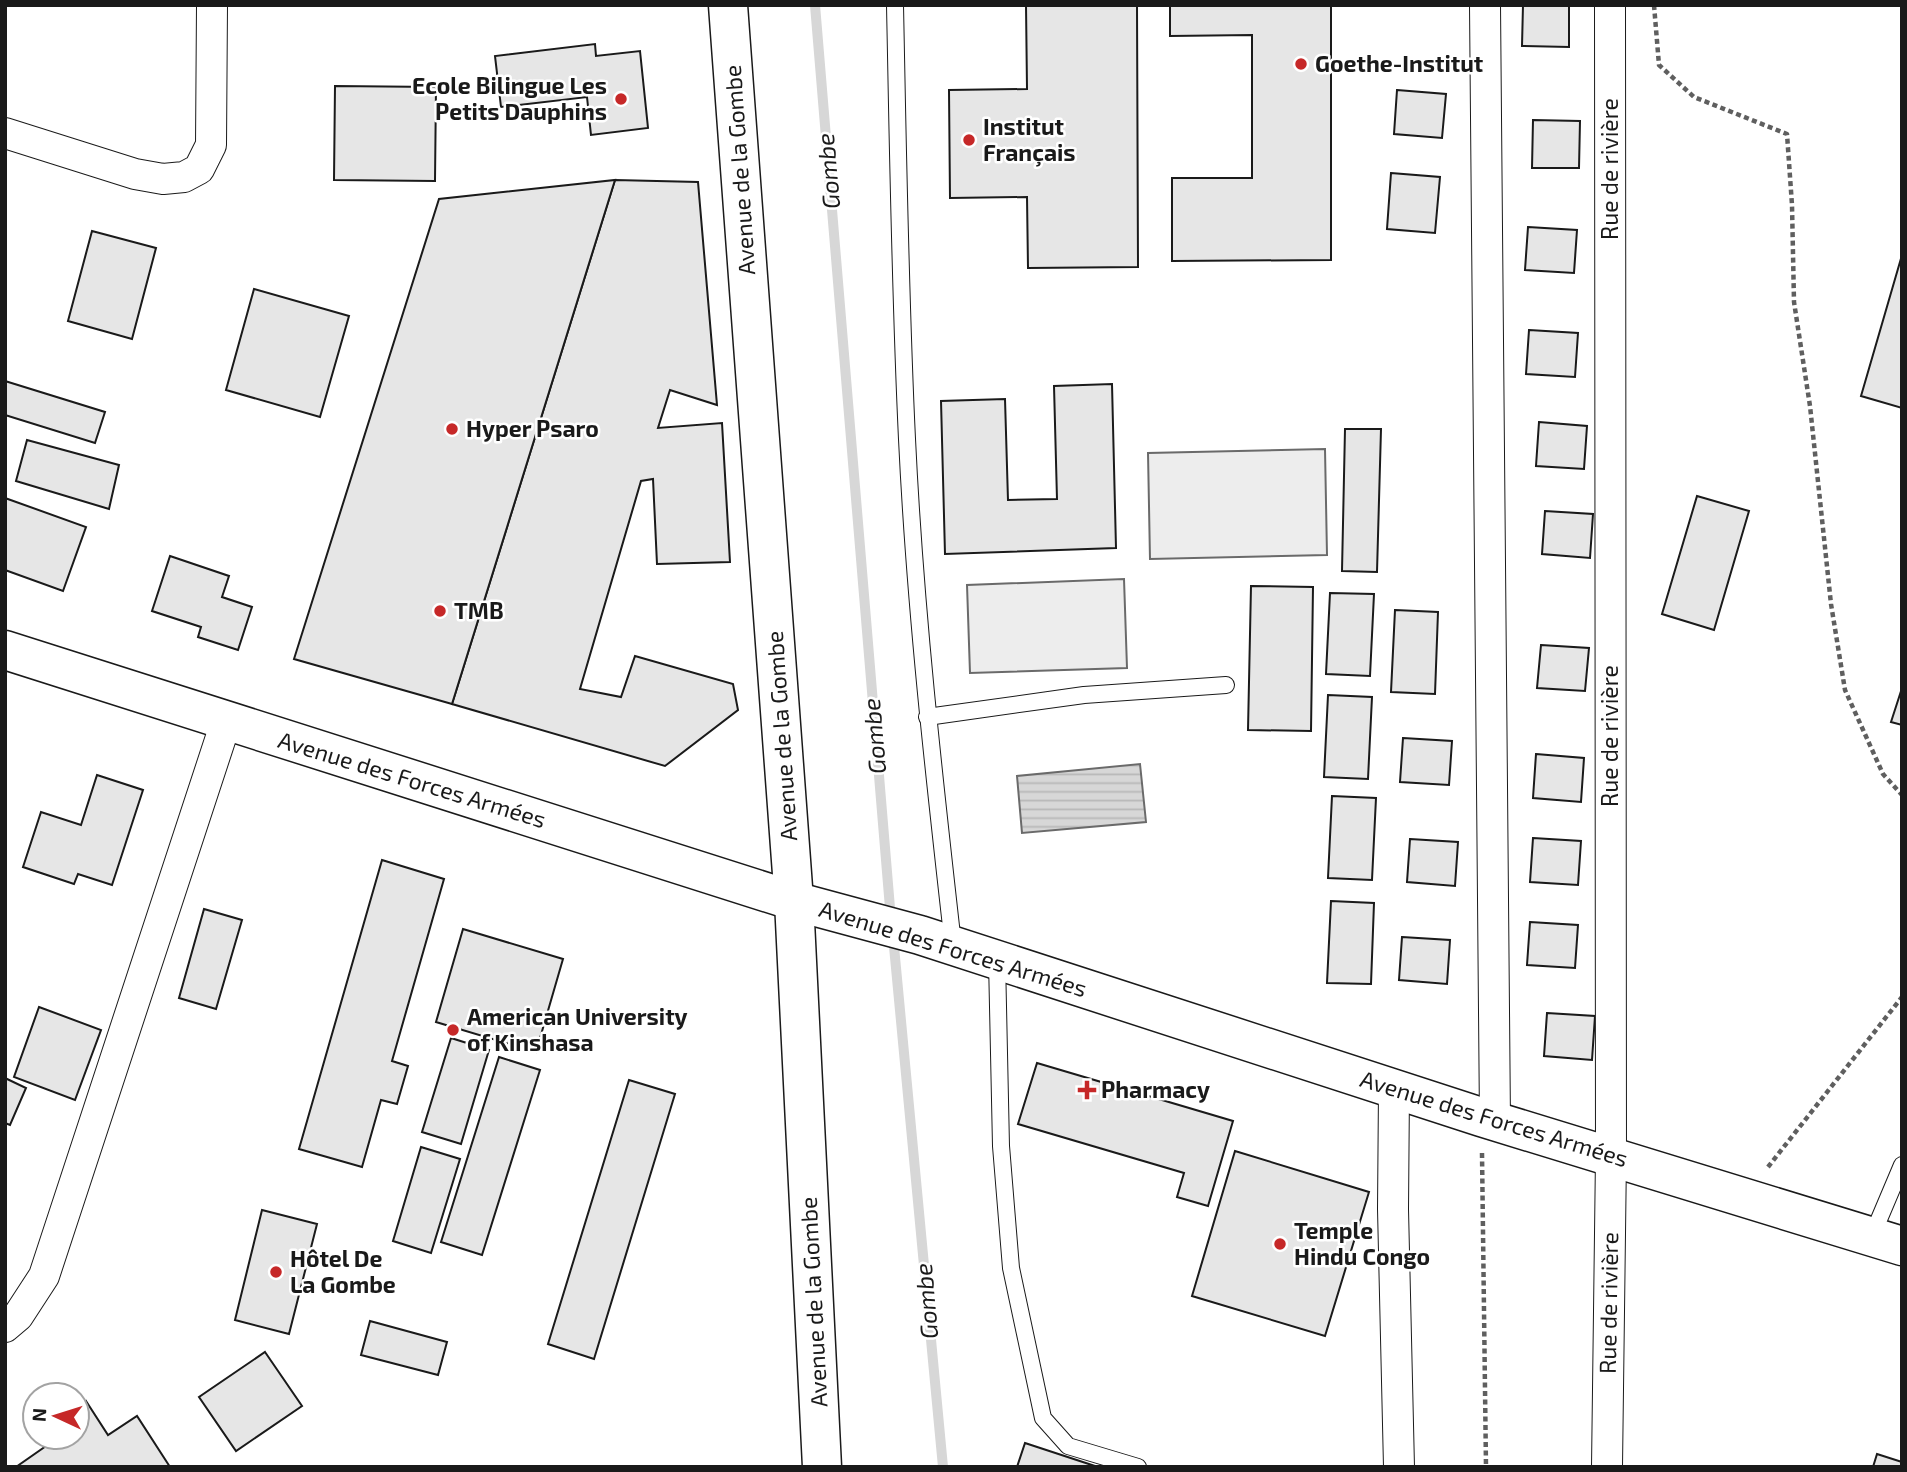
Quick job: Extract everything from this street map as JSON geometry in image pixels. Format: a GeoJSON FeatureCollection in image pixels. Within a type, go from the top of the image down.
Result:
{"type":"FeatureCollection","features":[{"type":"Feature","properties":{"kind":"street"},"geometry":{"type":"LineString","coordinates":[[5,133],[145,176],[163,179],[184,177],[200,169],[211,145],[212,5]]}},
{"type":"Feature","properties":{"kind":"street","name":"Avenue de la Gombe"},"geometry":{"type":"LineString","coordinates":[[728,5],[794,901],[822,1467]]}},
{"type":"Feature","properties":{"kind":"street"},"geometry":{"type":"LineString","coordinates":[[1485,5],[1488,1119]]}},
{"type":"Feature","properties":{"kind":"street","name":"Rue de rivière"},"geometry":{"type":"LineString","coordinates":[[1607,1467],[1611,1156],[1610,5]]}},
{"type":"Feature","properties":{"kind":"street","name":"Avenue des Forces Armées"},"geometry":{"type":"LineString","coordinates":[[5,650],[794,901],[937,941],[1488,1119],[1887,1241]]}},
{"type":"Feature","properties":{"kind":"street"},"geometry":{"type":"LineString","coordinates":[[5,1326],[18,1316],[44,1276],[226,722]]}},
{"type":"Feature","properties":{"kind":"street"},"geometry":{"type":"LineString","coordinates":[[1394,1088],[1393,1209],[1399,1467]]}},
{"type":"Feature","properties":{"kind":"lane"},"geometry":{"type":"LineString","coordinates":[[895,5],[907,441],[927,717],[937,941]]}},
{"type":"Feature","properties":{"kind":"lane"},"geometry":{"type":"LineString","coordinates":[[927,717],[1084,695],[1226,685]]}},
{"type":"Feature","properties":{"kind":"lane"},"geometry":{"type":"LineString","coordinates":[[997,960],[1001,1146],[1011,1268],[1043,1418],[1068,1446],[1138,1467]]}},
{"type":"Feature","properties":{"kind":"lane"},"geometry":{"type":"LineString","coordinates":[[1887,1241],[1902,1165]]}},
{"type":"Feature","properties":{"kind":"path"},"geometry":{"type":"LineString","coordinates":[[1654,5],[1659,65],[1694,97],[1787,134],[1794,302],[1810,406],[1830,604],[1845,690],[1883,774],[1902,794]]}},
{"type":"Feature","properties":{"kind":"path"},"geometry":{"type":"LineString","coordinates":[[1744,1198],[1902,997]]}},
{"type":"Feature","properties":{"kind":"path"},"geometry":{"type":"LineString","coordinates":[[1486,1467],[1488,1119]]}},
{"type":"Feature","properties":{"kind":"shaded area"},"geometry":{"type":"Polygon","coordinates":[[[1325,449],[1327,555],[1150,559],[1148,453],[1325,449]]]}},
{"type":"Feature","properties":{"kind":"shaded area"},"geometry":{"type":"Polygon","coordinates":[[[1124,579],[1127,668],[970,673],[967,585],[1124,579]]]}},
{"type":"Feature","properties":{"kind":"shaded area"},"geometry":{"type":"Polygon","coordinates":[[[1140,764],[1146,822],[1022,833],[1017,776],[1140,764]]]}},
{"type":"Feature","properties":{"kind":"building"},"geometry":{"type":"Polygon","coordinates":[[[1026,5],[1137,5],[1138,267],[1028,268],[1027,197],[950,198],[949,90],[1027,89],[1026,5]]]}},
{"type":"Feature","properties":{"kind":"building"},"geometry":{"type":"Polygon","coordinates":[[[1170,5],[1331,5],[1331,260],[1172,261],[1172,178],[1252,178],[1252,35],[1170,36],[1170,5]]]}},
{"type":"Feature","properties":{"kind":"building"},"geometry":{"type":"Polygon","coordinates":[[[1523,5],[1569,5],[1569,47],[1522,46],[1523,5]]]}},
{"type":"Feature","properties":{"kind":"building"},"geometry":{"type":"Polygon","coordinates":[[[595,44],[596,56],[640,51],[648,128],[591,135],[587,97],[501,107],[495,56],[595,44]]]}},
{"type":"Feature","properties":{"kind":"building"},"geometry":{"type":"Polygon","coordinates":[[[335,86],[436,87],[435,181],[334,180],[335,86]]]}},
{"type":"Feature","properties":{"kind":"building"},"geometry":{"type":"Polygon","coordinates":[[[1397,90],[1446,94],[1442,138],[1394,134],[1397,90]]]}},
{"type":"Feature","properties":{"kind":"building"},"geometry":{"type":"Polygon","coordinates":[[[1533,120],[1580,121],[1579,168],[1532,168],[1533,120]]]}},
{"type":"Feature","properties":{"kind":"building"},"geometry":{"type":"Polygon","coordinates":[[[1391,173],[1440,177],[1435,233],[1387,229],[1391,173]]]}},
{"type":"Feature","properties":{"kind":"building"},"geometry":{"type":"Polygon","coordinates":[[[615,180],[698,182],[717,405],[670,390],[658,428],[722,423],[730,562],[657,564],[653,479],[641,481],[580,689],[621,697],[635,656],[733,684],[738,710],[665,766],[452,704],[615,180]]]}},
{"type":"Feature","properties":{"kind":"building","name":"Hyper Psaro"},"geometry":{"type":"Polygon","coordinates":[[[615,180],[452,704],[294,659],[439,199],[615,180]]]}},
{"type":"Feature","properties":{"kind":"building"},"geometry":{"type":"Polygon","coordinates":[[[1528,227],[1577,230],[1574,273],[1525,270],[1528,227]]]}},
{"type":"Feature","properties":{"kind":"building"},"geometry":{"type":"Polygon","coordinates":[[[92,231],[156,248],[132,339],[68,321],[92,231]]]}},
{"type":"Feature","properties":{"kind":"building"},"geometry":{"type":"Polygon","coordinates":[[[1902,255],[1902,408],[1861,396],[1902,255]]]}},
{"type":"Feature","properties":{"kind":"building"},"geometry":{"type":"Polygon","coordinates":[[[254,289],[349,316],[320,417],[226,390],[254,289]]]}},
{"type":"Feature","properties":{"kind":"building"},"geometry":{"type":"Polygon","coordinates":[[[1529,330],[1578,333],[1575,377],[1526,374],[1529,330]]]}},
{"type":"Feature","properties":{"kind":"building"},"geometry":{"type":"Polygon","coordinates":[[[5,381],[105,412],[95,443],[5,415],[5,381]]]}},
{"type":"Feature","properties":{"kind":"building"},"geometry":{"type":"Polygon","coordinates":[[[1112,384],[1116,548],[945,554],[941,401],[1005,399],[1008,500],[1057,499],[1054,386],[1112,384]]]}},
{"type":"Feature","properties":{"kind":"building"},"geometry":{"type":"Polygon","coordinates":[[[1539,422],[1587,426],[1584,469],[1536,466],[1539,422]]]}},
{"type":"Feature","properties":{"kind":"building"},"geometry":{"type":"Polygon","coordinates":[[[1345,429],[1381,429],[1377,572],[1342,571],[1345,429]]]}},
{"type":"Feature","properties":{"kind":"building"},"geometry":{"type":"Polygon","coordinates":[[[27,440],[119,465],[109,509],[16,481],[27,440]]]}},
{"type":"Feature","properties":{"kind":"building"},"geometry":{"type":"Polygon","coordinates":[[[1697,496],[1749,511],[1714,630],[1662,614],[1697,496]]]}},
{"type":"Feature","properties":{"kind":"building"},"geometry":{"type":"Polygon","coordinates":[[[5,498],[86,527],[63,591],[5,570],[5,498]]]}},
{"type":"Feature","properties":{"kind":"building"},"geometry":{"type":"Polygon","coordinates":[[[1545,511],[1593,514],[1590,558],[1542,554],[1545,511]]]}},
{"type":"Feature","properties":{"kind":"building"},"geometry":{"type":"Polygon","coordinates":[[[170,556],[229,576],[222,597],[252,607],[238,650],[198,637],[201,627],[152,611],[170,556]]]}},
{"type":"Feature","properties":{"kind":"building"},"geometry":{"type":"Polygon","coordinates":[[[1251,586],[1313,587],[1311,731],[1248,730],[1251,586]]]}},
{"type":"Feature","properties":{"kind":"building"},"geometry":{"type":"Polygon","coordinates":[[[1330,593],[1374,594],[1370,676],[1326,674],[1330,593]]]}},
{"type":"Feature","properties":{"kind":"building"},"geometry":{"type":"Polygon","coordinates":[[[1395,610],[1438,612],[1435,694],[1391,692],[1395,610]]]}},
{"type":"Feature","properties":{"kind":"building"},"geometry":{"type":"Polygon","coordinates":[[[1541,645],[1589,648],[1585,691],[1537,688],[1541,645]]]}},
{"type":"Feature","properties":{"kind":"building"},"geometry":{"type":"Polygon","coordinates":[[[1902,688],[1902,725],[1891,722],[1902,688]]]}},
{"type":"Feature","properties":{"kind":"building"},"geometry":{"type":"Polygon","coordinates":[[[1328,695],[1372,697],[1368,779],[1324,777],[1328,695]]]}},
{"type":"Feature","properties":{"kind":"building"},"geometry":{"type":"Polygon","coordinates":[[[1403,738],[1452,741],[1449,785],[1400,782],[1403,738]]]}},
{"type":"Feature","properties":{"kind":"building"},"geometry":{"type":"Polygon","coordinates":[[[1536,754],[1584,758],[1581,802],[1533,798],[1536,754]]]}},
{"type":"Feature","properties":{"kind":"building"},"geometry":{"type":"Polygon","coordinates":[[[97,775],[143,790],[112,885],[78,874],[74,884],[23,867],[41,812],[81,825],[97,775]]]}},
{"type":"Feature","properties":{"kind":"building"},"geometry":{"type":"Polygon","coordinates":[[[1332,796],[1376,798],[1372,880],[1328,878],[1332,796]]]}},
{"type":"Feature","properties":{"kind":"building"},"geometry":{"type":"Polygon","coordinates":[[[1533,838],[1581,841],[1578,885],[1530,882],[1533,838]]]}},
{"type":"Feature","properties":{"kind":"building"},"geometry":{"type":"Polygon","coordinates":[[[1410,839],[1458,842],[1455,886],[1407,882],[1410,839]]]}},
{"type":"Feature","properties":{"kind":"building"},"geometry":{"type":"Polygon","coordinates":[[[382,860],[444,879],[392,1061],[408,1066],[397,1104],[381,1100],[362,1167],[299,1149],[382,860]]]}},
{"type":"Feature","properties":{"kind":"building"},"geometry":{"type":"Polygon","coordinates":[[[1331,901],[1374,903],[1371,984],[1327,983],[1331,901]]]}},
{"type":"Feature","properties":{"kind":"building"},"geometry":{"type":"Polygon","coordinates":[[[204,909],[242,920],[216,1009],[179,998],[204,909]]]}},
{"type":"Feature","properties":{"kind":"building"},"geometry":{"type":"Polygon","coordinates":[[[1530,922],[1578,925],[1575,968],[1527,965],[1530,922]]]}},
{"type":"Feature","properties":{"kind":"building"},"geometry":{"type":"Polygon","coordinates":[[[463,929],[563,959],[536,1052],[436,1022],[463,929]]]}},
{"type":"Feature","properties":{"kind":"building"},"geometry":{"type":"Polygon","coordinates":[[[1402,937],[1450,940],[1447,984],[1399,980],[1402,937]]]}},
{"type":"Feature","properties":{"kind":"building"},"geometry":{"type":"Polygon","coordinates":[[[39,1007],[101,1030],[75,1100],[14,1077],[39,1007]]]}},
{"type":"Feature","properties":{"kind":"building"},"geometry":{"type":"Polygon","coordinates":[[[1547,1013],[1595,1016],[1592,1060],[1544,1056],[1547,1013]]]}},
{"type":"Feature","properties":{"kind":"building"},"geometry":{"type":"Polygon","coordinates":[[[451,1038],[489,1050],[461,1144],[422,1132],[451,1038]]]}},
{"type":"Feature","properties":{"kind":"building"},"geometry":{"type":"Polygon","coordinates":[[[499,1057],[540,1070],[482,1255],[441,1242],[499,1057]]]}},
{"type":"Feature","properties":{"kind":"building"},"geometry":{"type":"Polygon","coordinates":[[[1037,1063],[1233,1121],[1208,1206],[1177,1197],[1184,1173],[1018,1124],[1037,1063]]]}},
{"type":"Feature","properties":{"kind":"building"},"geometry":{"type":"Polygon","coordinates":[[[5,1078],[26,1088],[10,1125],[5,1123],[5,1078]]]}},
{"type":"Feature","properties":{"kind":"building"},"geometry":{"type":"Polygon","coordinates":[[[629,1080],[675,1094],[594,1359],[548,1344],[629,1080]]]}},
{"type":"Feature","properties":{"kind":"building"},"geometry":{"type":"Polygon","coordinates":[[[421,1147],[460,1159],[431,1253],[393,1241],[421,1147]]]}},
{"type":"Feature","properties":{"kind":"building","name":"Temple Hindu Congo"},"geometry":{"type":"Polygon","coordinates":[[[1235,1151],[1369,1192],[1325,1336],[1192,1296],[1235,1151]]]}},
{"type":"Feature","properties":{"kind":"building","name":"Hôtel De La Gombe"},"geometry":{"type":"Polygon","coordinates":[[[262,1210],[317,1224],[289,1334],[235,1320],[262,1210]]]}},
{"type":"Feature","properties":{"kind":"building"},"geometry":{"type":"Polygon","coordinates":[[[370,1321],[447,1342],[438,1375],[361,1355],[370,1321]]]}},
{"type":"Feature","properties":{"kind":"building"},"geometry":{"type":"Polygon","coordinates":[[[265,1352],[302,1406],[236,1451],[199,1397],[265,1352]]]}},
{"type":"Feature","properties":{"kind":"building"},"geometry":{"type":"Polygon","coordinates":[[[91,1409],[108,1435],[137,1416],[170,1467],[16,1467],[39,1451],[91,1451],[91,1409]]]}},
{"type":"Feature","properties":{"kind":"building"},"geometry":{"type":"Polygon","coordinates":[[[1025,1443],[1098,1467],[1017,1467],[1025,1443]]]}},
{"type":"Feature","properties":{"kind":"building"},"geometry":{"type":"Polygon","coordinates":[[[1877,1454],[1902,1462],[1902,1467],[1873,1467],[1877,1454]]]}},
{"type":"Feature","properties":{"kind":"waterway","name":"Gombe"},"geometry":{"type":"LineString","coordinates":[[815,5],[891,920]]}},
{"type":"Feature","properties":{"kind":"waterway","name":"Gombe"},"geometry":{"type":"LineString","coordinates":[[893,936],[943,1467]]}},
{"type":"Feature","properties":{"kind":"place","name":"Goethe-Institut"},"geometry":{"type":"Point","coordinates":[1301,64]}},
{"type":"Feature","properties":{"kind":"place","name":"Ecole Bilingue Les Petits Dauphins"},"geometry":{"type":"Point","coordinates":[621,99]}},
{"type":"Feature","properties":{"kind":"place","name":"Institut Français"},"geometry":{"type":"Point","coordinates":[969,140]}},
{"type":"Feature","properties":{"kind":"place","name":"Hyper Psaro"},"geometry":{"type":"Point","coordinates":[452,429]}},
{"type":"Feature","properties":{"kind":"place","name":"TMB"},"geometry":{"type":"Point","coordinates":[440,611]}},
{"type":"Feature","properties":{"kind":"place","name":"American University of Kinshasa"},"geometry":{"type":"Point","coordinates":[453,1030]}},
{"type":"Feature","properties":{"kind":"place","name":"Pharmacy"},"geometry":{"type":"Point","coordinates":[1087,1090]}},
{"type":"Feature","properties":{"kind":"place","name":"Temple Hindu Congo"},"geometry":{"type":"Point","coordinates":[1280,1244]}},
{"type":"Feature","properties":{"kind":"place","name":"Hôtel De La Gombe"},"geometry":{"type":"Point","coordinates":[276,1272]}}]}
